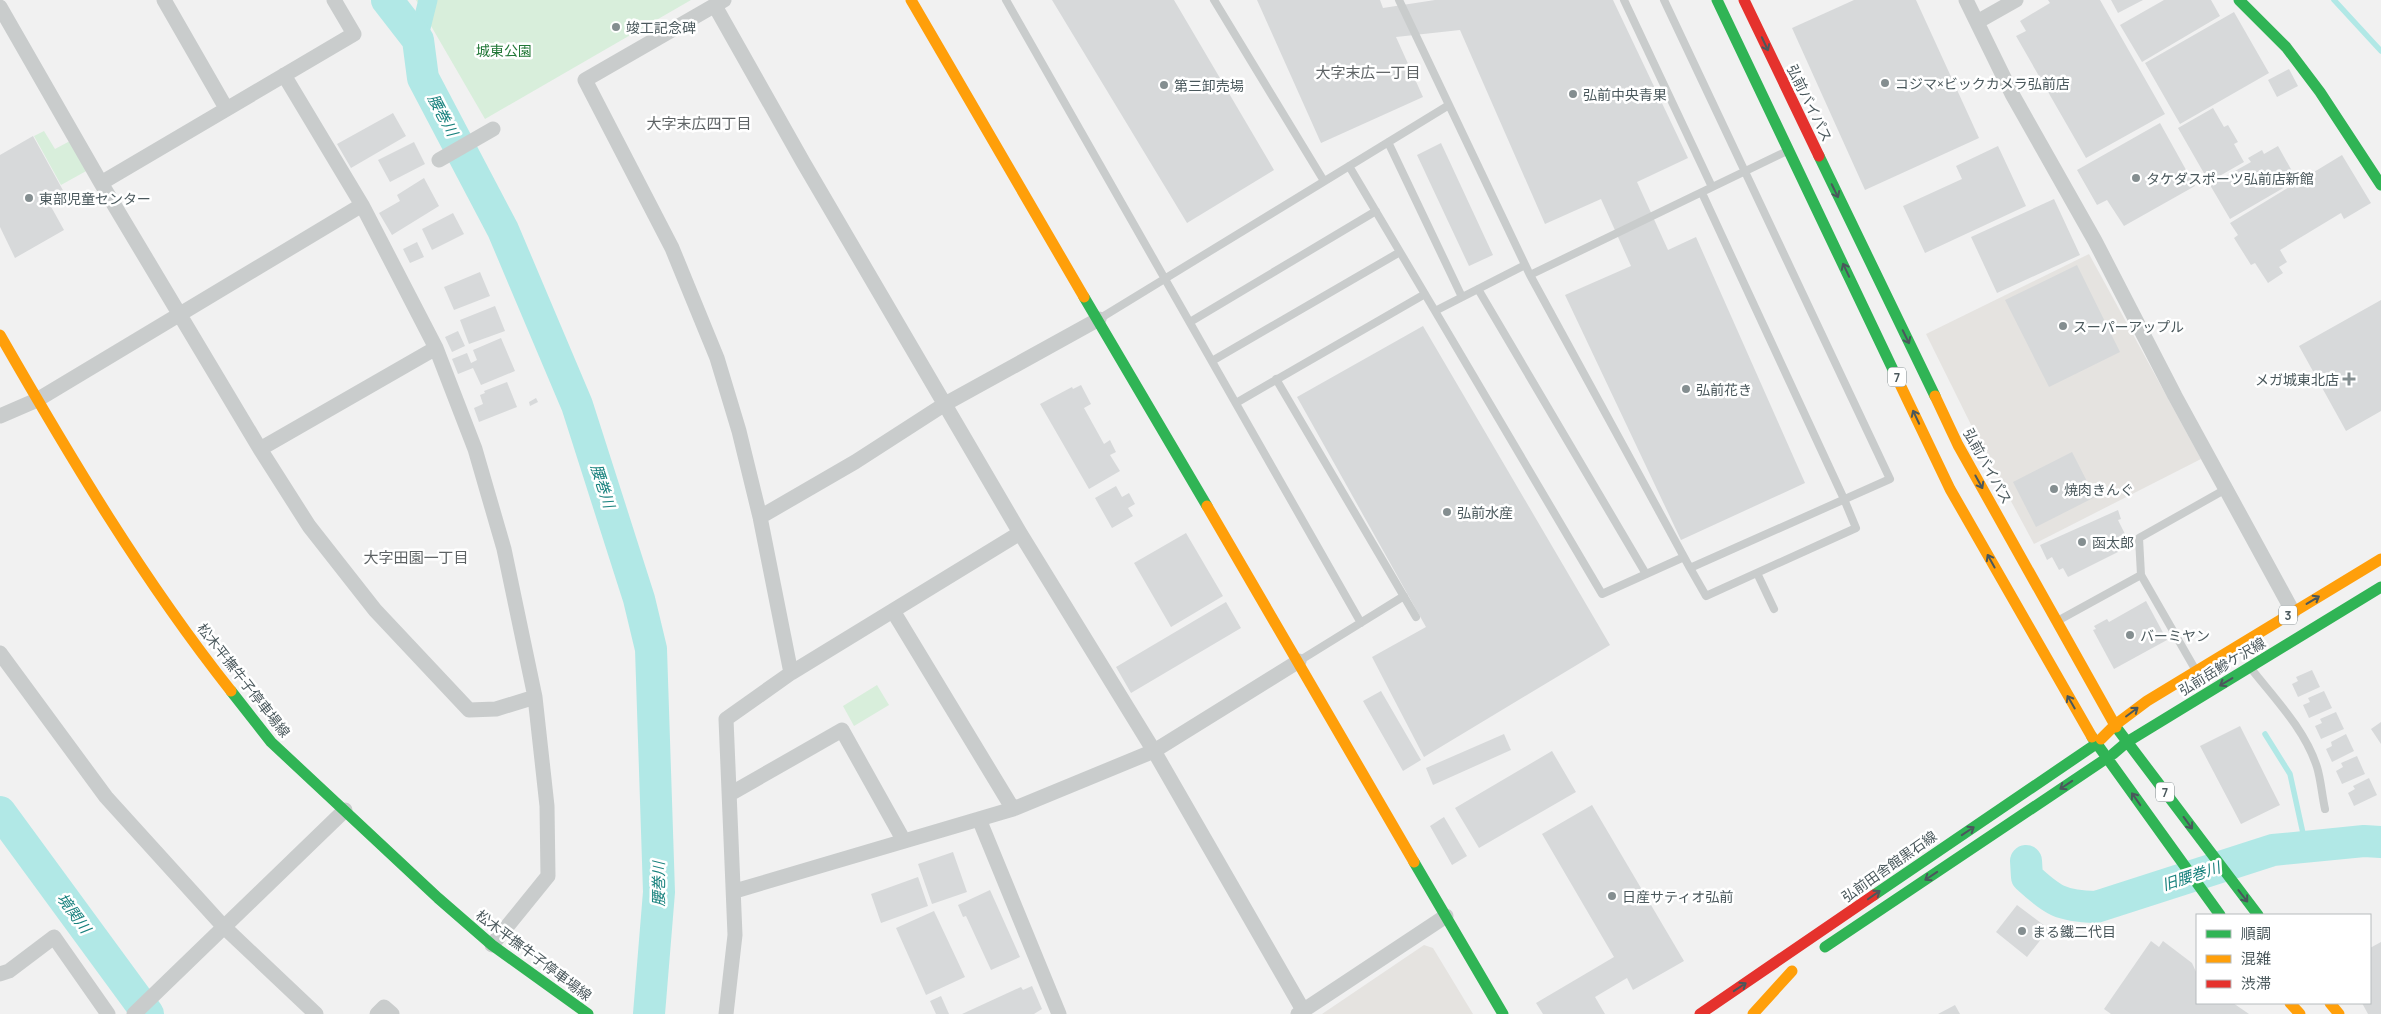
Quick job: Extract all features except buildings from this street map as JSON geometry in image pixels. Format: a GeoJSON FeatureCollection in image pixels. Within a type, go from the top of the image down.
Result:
{"type":"FeatureCollection","features":[{"type":"Feature","properties":{"kind":"main road"},"geometry":{"type":"LineString","coordinates":[[911,0],[1299,661],[1503,1014]]}},
{"type":"Feature","properties":{"kind":"main road","name":"7"},"geometry":{"type":"LineString","coordinates":[[1717,0],[1950,489],[2096,744],[2173,853],[2219,914]]}},
{"type":"Feature","properties":{"kind":"main road","name":"弘前バイパス"},"geometry":{"type":"LineString","coordinates":[[1744,0],[1958,445],[2057,622],[2115,725],[2228,878],[2257,914]]}},
{"type":"Feature","properties":{"kind":"main road"},"geometry":{"type":"LineString","coordinates":[[2239,0],[2286,47],[2320,92],[2381,185]]}},
{"type":"Feature","properties":{"kind":"main road","name":"松木平撫牛子停車場線"},"geometry":{"type":"LineString","coordinates":[[0,335],[37,400],[141,567],[215,671],[271,742],[438,898],[492,945],[588,1014]]}},
{"type":"Feature","properties":{"kind":"main road","name":"3"},"geometry":{"type":"LineString","coordinates":[[2096,744],[2115,725],[2147,701],[2196,671],[2242,657],[2293,612],[2381,559]]}},
{"type":"Feature","properties":{"kind":"main road","name":"弘前岳鰺ケ沢線"},"geometry":{"type":"LineString","coordinates":[[2107,758],[2242,657],[2381,587]]}},
{"type":"Feature","properties":{"kind":"main road","name":"弘前田舎館黒石線"},"geometry":{"type":"LineString","coordinates":[[1700,1014],[2096,744]]}},
{"type":"Feature","properties":{"kind":"main road"},"geometry":{"type":"LineString","coordinates":[[1816,954],[2107,758]]}},
{"type":"Feature","properties":{"kind":"main road"},"geometry":{"type":"LineString","coordinates":[[1752,998],[1796,968],[1753,1014]]}},
{"type":"Feature","properties":{"kind":"main road"},"geometry":{"type":"LineString","coordinates":[[2291,1004],[2300,1014]]}},
{"type":"Feature","properties":{"kind":"main road"},"geometry":{"type":"LineString","coordinates":[[2331,1004],[2339,1014]]}},
{"type":"Feature","properties":{"kind":"street"},"geometry":{"type":"LineString","coordinates":[[164,0],[226,108]]}},
{"type":"Feature","properties":{"kind":"street"},"geometry":{"type":"LineString","coordinates":[[100,183],[354,34],[334,0]]}},
{"type":"Feature","properties":{"kind":"street"},"geometry":{"type":"LineString","coordinates":[[1966,0],[2012,94],[2095,241],[2226,490],[2293,612]]}},
{"type":"Feature","properties":{"kind":"street"},"geometry":{"type":"LineString","coordinates":[[1977,22],[2016,0]]}},
{"type":"Feature","properties":{"kind":"street"},"geometry":{"type":"LineString","coordinates":[[791,673],[760,517],[739,432],[717,358],[672,248],[585,80],[719,3],[803,162],[1020,533],[1154,751],[1301,1012],[1446,916]]}},
{"type":"Feature","properties":{"kind":"street"},"geometry":{"type":"LineString","coordinates":[[0,7],[100,183],[260,449],[309,526],[375,610],[469,710],[496,709],[536,697]]}},
{"type":"Feature","properties":{"kind":"street"},"geometry":{"type":"LineString","coordinates":[[284,75],[362,205],[436,348],[475,449],[504,549],[536,697],[547,806],[548,876],[492,945]]}},
{"type":"Feature","properties":{"kind":"street"},"geometry":{"type":"LineString","coordinates":[[439,160],[493,130]]}},
{"type":"Feature","properties":{"kind":"street"},"geometry":{"type":"LineString","coordinates":[[0,416],[37,400],[362,205]]}},
{"type":"Feature","properties":{"kind":"street"},"geometry":{"type":"LineString","coordinates":[[760,517],[855,462],[945,404],[1099,319]]}},
{"type":"Feature","properties":{"kind":"street"},"geometry":{"type":"LineString","coordinates":[[260,449],[436,348]]}},
{"type":"Feature","properties":{"kind":"street"},"geometry":{"type":"LineString","coordinates":[[726,1014],[735,935],[726,719],[791,673],[1020,533]]}},
{"type":"Feature","properties":{"kind":"street"},"geometry":{"type":"LineString","coordinates":[[893,611],[1013,809]]}},
{"type":"Feature","properties":{"kind":"street"},"geometry":{"type":"LineString","coordinates":[[2,659],[106,797],[222,926],[316,1014]]}},
{"type":"Feature","properties":{"kind":"street"},"geometry":{"type":"LineString","coordinates":[[734,892],[1013,809],[1154,751],[1299,661]]}},
{"type":"Feature","properties":{"kind":"street"},"geometry":{"type":"LineString","coordinates":[[730,794],[842,730],[904,841]]}},
{"type":"Feature","properties":{"kind":"street"},"geometry":{"type":"LineString","coordinates":[[134,1014],[222,926],[345,810]]}},
{"type":"Feature","properties":{"kind":"street"},"geometry":{"type":"LineString","coordinates":[[979,819],[1059,1014]]}},
{"type":"Feature","properties":{"kind":"street"},"geometry":{"type":"LineString","coordinates":[[0,974],[9,971],[54,937],[108,1014]]}},
{"type":"Feature","properties":{"kind":"street"},"geometry":{"type":"LineString","coordinates":[[377,1014],[384,1007],[392,1014]]}},
{"type":"Feature","properties":{"kind":"lane"},"geometry":{"type":"LineString","coordinates":[[1006,0],[1361,623]]}},
{"type":"Feature","properties":{"kind":"lane"},"geometry":{"type":"LineString","coordinates":[[1214,0],[1324,181]]}},
{"type":"Feature","properties":{"kind":"lane"},"geometry":{"type":"LineString","coordinates":[[1399,0],[1530,275],[1706,596],[1856,528],[1702,193]]}},
{"type":"Feature","properties":{"kind":"lane"},"geometry":{"type":"LineString","coordinates":[[1624,0],[1712,187]]}},
{"type":"Feature","properties":{"kind":"lane"},"geometry":{"type":"LineString","coordinates":[[1664,0],[1890,479],[1690,568]]}},
{"type":"Feature","properties":{"kind":"lane"},"geometry":{"type":"LineString","coordinates":[[1099,319],[1449,105]]}},
{"type":"Feature","properties":{"kind":"lane"},"geometry":{"type":"LineString","coordinates":[[1388,142],[1462,296]]}},
{"type":"Feature","properties":{"kind":"lane"},"geometry":{"type":"LineString","coordinates":[[1530,275],[1789,150]]}},
{"type":"Feature","properties":{"kind":"lane"},"geometry":{"type":"LineString","coordinates":[[1349,166],[1602,594],[1684,557]]}},
{"type":"Feature","properties":{"kind":"lane"},"geometry":{"type":"LineString","coordinates":[[1190,322],[1376,212]]}},
{"type":"Feature","properties":{"kind":"lane"},"geometry":{"type":"LineString","coordinates":[[1212,360],[1400,252]]}},
{"type":"Feature","properties":{"kind":"lane"},"geometry":{"type":"LineString","coordinates":[[1435,311],[1525,265]]}},
{"type":"Feature","properties":{"kind":"lane"},"geometry":{"type":"LineString","coordinates":[[1478,289],[1646,574]]}},
{"type":"Feature","properties":{"kind":"lane"},"geometry":{"type":"LineString","coordinates":[[1236,403],[1426,294]]}},
{"type":"Feature","properties":{"kind":"lane"},"geometry":{"type":"LineString","coordinates":[[1276,379],[1416,617]]}},
{"type":"Feature","properties":{"kind":"lane"},"geometry":{"type":"LineString","coordinates":[[2196,671],[2141,574],[2139,538],[2226,490]]}},
{"type":"Feature","properties":{"kind":"lane"},"geometry":{"type":"LineString","coordinates":[[1757,572],[1774,608]]}},
{"type":"Feature","properties":{"kind":"lane"},"geometry":{"type":"LineString","coordinates":[[2057,622],[2141,574]]}},
{"type":"Feature","properties":{"kind":"lane"},"geometry":{"type":"LineString","coordinates":[[1299,661],[1404,596]]}},
{"type":"Feature","properties":{"kind":"lane"},"geometry":{"type":"LineString","coordinates":[[2242,657],[2284,710],[2305,742],[2317,768],[2325,809]]}},
{"type":"Feature","properties":{"kind":"shaded area"},"geometry":{"type":"Polygon","coordinates":[[[2089,254],[2201,459],[2034,544],[1984,451],[1926,334],[2089,254]]]}},
{"type":"Feature","properties":{"kind":"shaded area"},"geometry":{"type":"Polygon","coordinates":[[[1424,945],[1433,948],[1473,1014],[1322,1014],[1424,945]]]}},
{"type":"Feature","properties":{"kind":"green space","name":"城東公園"},"geometry":{"type":"Polygon","coordinates":[[[416,0],[691,0],[485,119],[416,0]]]}},
{"type":"Feature","properties":{"kind":"green space"},"geometry":{"type":"Polygon","coordinates":[[[44,131],[55,149],[70,141],[88,170],[61,185],[34,136],[44,131]]]}},
{"type":"Feature","properties":{"kind":"green space"},"geometry":{"type":"Polygon","coordinates":[[[877,685],[889,705],[854,726],[843,706],[877,685]]]}},
{"type":"Feature","properties":{"kind":"waterway","name":"腰巻川"},"geometry":{"type":"LineString","coordinates":[[387,0],[418,40],[423,78],[503,230],[577,405],[639,599],[651,649],[659,892],[649,1014]]}},
{"type":"Feature","properties":{"kind":"waterway"},"geometry":{"type":"LineString","coordinates":[[418,40],[428,0]]}},
{"type":"Feature","properties":{"kind":"waterway"},"geometry":{"type":"LineString","coordinates":[[2334,0],[2381,51]]}},
{"type":"Feature","properties":{"kind":"waterway"},"geometry":{"type":"LineString","coordinates":[[2265,734],[2290,774],[2306,847]]}},
{"type":"Feature","properties":{"kind":"waterway","name":"境関川"},"geometry":{"type":"LineString","coordinates":[[0,812],[148,1014]]}},
{"type":"Feature","properties":{"kind":"waterway","name":"旧腰巻川"},"geometry":{"type":"LineString","coordinates":[[2026,861],[2027,877],[2051,897],[2074,905],[2096,907],[2273,850],[2364,841],[2381,842]]}},
{"type":"Feature","properties":{"kind":"traffic: fast"},"geometry":{"type":"LineString","coordinates":[[1717,0],[1896,376]]}},
{"type":"Feature","properties":{"kind":"traffic: fast"},"geometry":{"type":"LineString","coordinates":[[2239,0],[2286,47],[2320,92],[2381,185]]}},
{"type":"Feature","properties":{"kind":"traffic: fast"},"geometry":{"type":"LineString","coordinates":[[1819,156],[1935,396]]}},
{"type":"Feature","properties":{"kind":"traffic: fast"},"geometry":{"type":"LineString","coordinates":[[1084,297],[1207,506]]}},
{"type":"Feature","properties":{"kind":"traffic: fast"},"geometry":{"type":"LineString","coordinates":[[2113,754],[2127,742],[2381,587]]}},
{"type":"Feature","properties":{"kind":"traffic: fast"},"geometry":{"type":"LineString","coordinates":[[231,691],[271,742],[438,898],[492,945],[588,1014]]}},
{"type":"Feature","properties":{"kind":"traffic: fast"},"geometry":{"type":"LineString","coordinates":[[2116,727],[2257,914]]}},
{"type":"Feature","properties":{"kind":"traffic: fast"},"geometry":{"type":"LineString","coordinates":[[2092,737],[2219,914]]}},
{"type":"Feature","properties":{"kind":"traffic: fast"},"geometry":{"type":"LineString","coordinates":[[1874,895],[2096,744]]}},
{"type":"Feature","properties":{"kind":"traffic: fast"},"geometry":{"type":"LineString","coordinates":[[1825,947],[2107,758]]}},
{"type":"Feature","properties":{"kind":"traffic: fast"},"geometry":{"type":"LineString","coordinates":[[1414,862],[1503,1014]]}},
{"type":"Feature","properties":{"kind":"traffic: slow"},"geometry":{"type":"LineString","coordinates":[[911,0],[1084,297]]}},
{"type":"Feature","properties":{"kind":"traffic: slow"},"geometry":{"type":"LineString","coordinates":[[0,335],[53,426],[138,562],[231,691]]}},
{"type":"Feature","properties":{"kind":"traffic: slow"},"geometry":{"type":"LineString","coordinates":[[1896,376],[1950,489],[2092,737]]}},
{"type":"Feature","properties":{"kind":"traffic: slow"},"geometry":{"type":"LineString","coordinates":[[1935,396],[1958,445],[2116,727]]}},
{"type":"Feature","properties":{"kind":"traffic: slow"},"geometry":{"type":"LineString","coordinates":[[1207,506],[1414,862]]}},
{"type":"Feature","properties":{"kind":"traffic: slow"},"geometry":{"type":"LineString","coordinates":[[2101,739],[2115,725],[2147,701],[2381,559]]}},
{"type":"Feature","properties":{"kind":"traffic: slow"},"geometry":{"type":"LineString","coordinates":[[1753,1014],[1792,971]]}},
{"type":"Feature","properties":{"kind":"traffic: slow"},"geometry":{"type":"LineString","coordinates":[[2291,1004],[2300,1014]]}},
{"type":"Feature","properties":{"kind":"traffic: slow"},"geometry":{"type":"LineString","coordinates":[[2331,1004],[2339,1014]]}},
{"type":"Feature","properties":{"kind":"traffic: jam"},"geometry":{"type":"LineString","coordinates":[[1744,0],[1819,156]]}},
{"type":"Feature","properties":{"kind":"traffic: jam"},"geometry":{"type":"LineString","coordinates":[[1700,1014],[1874,895]]}},
{"type":"Feature","properties":{"kind":"place","name":"竣工記念碑"},"geometry":{"type":"Point","coordinates":[616,27]}},
{"type":"Feature","properties":{"kind":"place","name":"コジマ×ビックカメラ弘前店"},"geometry":{"type":"Point","coordinates":[1885,83]}},
{"type":"Feature","properties":{"kind":"place","name":"第三卸売場"},"geometry":{"type":"Point","coordinates":[1164,85]}},
{"type":"Feature","properties":{"kind":"place","name":"弘前中央青果"},"geometry":{"type":"Point","coordinates":[1573,94]}},
{"type":"Feature","properties":{"kind":"place","name":"タケダスポーツ弘前店新館"},"geometry":{"type":"Point","coordinates":[2136,178]}},
{"type":"Feature","properties":{"kind":"place","name":"東部児童センター"},"geometry":{"type":"Point","coordinates":[29,198]}},
{"type":"Feature","properties":{"kind":"place","name":"スーパーアップル"},"geometry":{"type":"Point","coordinates":[2063,326]}},
{"type":"Feature","properties":{"kind":"place","name":"メガ城東北店"},"geometry":{"type":"Point","coordinates":[2349,379]}},
{"type":"Feature","properties":{"kind":"place","name":"弘前花き"},"geometry":{"type":"Point","coordinates":[1686,389]}},
{"type":"Feature","properties":{"kind":"place","name":"焼肉きんぐ"},"geometry":{"type":"Point","coordinates":[2054,489]}},
{"type":"Feature","properties":{"kind":"place","name":"弘前水産"},"geometry":{"type":"Point","coordinates":[1447,512]}},
{"type":"Feature","properties":{"kind":"place","name":"函太郎"},"geometry":{"type":"Point","coordinates":[2082,542]}},
{"type":"Feature","properties":{"kind":"place","name":"バーミヤン"},"geometry":{"type":"Point","coordinates":[2130,635]}},
{"type":"Feature","properties":{"kind":"place","name":"日産サティオ弘前"},"geometry":{"type":"Point","coordinates":[1612,896]}},
{"type":"Feature","properties":{"kind":"place","name":"まる鐵二代目"},"geometry":{"type":"Point","coordinates":[2022,931]}},
{"type":"Feature","properties":{"kind":"district","name":"大字末広一丁目"},"geometry":{"type":"Point","coordinates":[1368,72]}},
{"type":"Feature","properties":{"kind":"district","name":"大字末広四丁目"},"geometry":{"type":"Point","coordinates":[699,123]}},
{"type":"Feature","properties":{"kind":"district","name":"大字田園一丁目"},"geometry":{"type":"Point","coordinates":[416,557]}}]}
